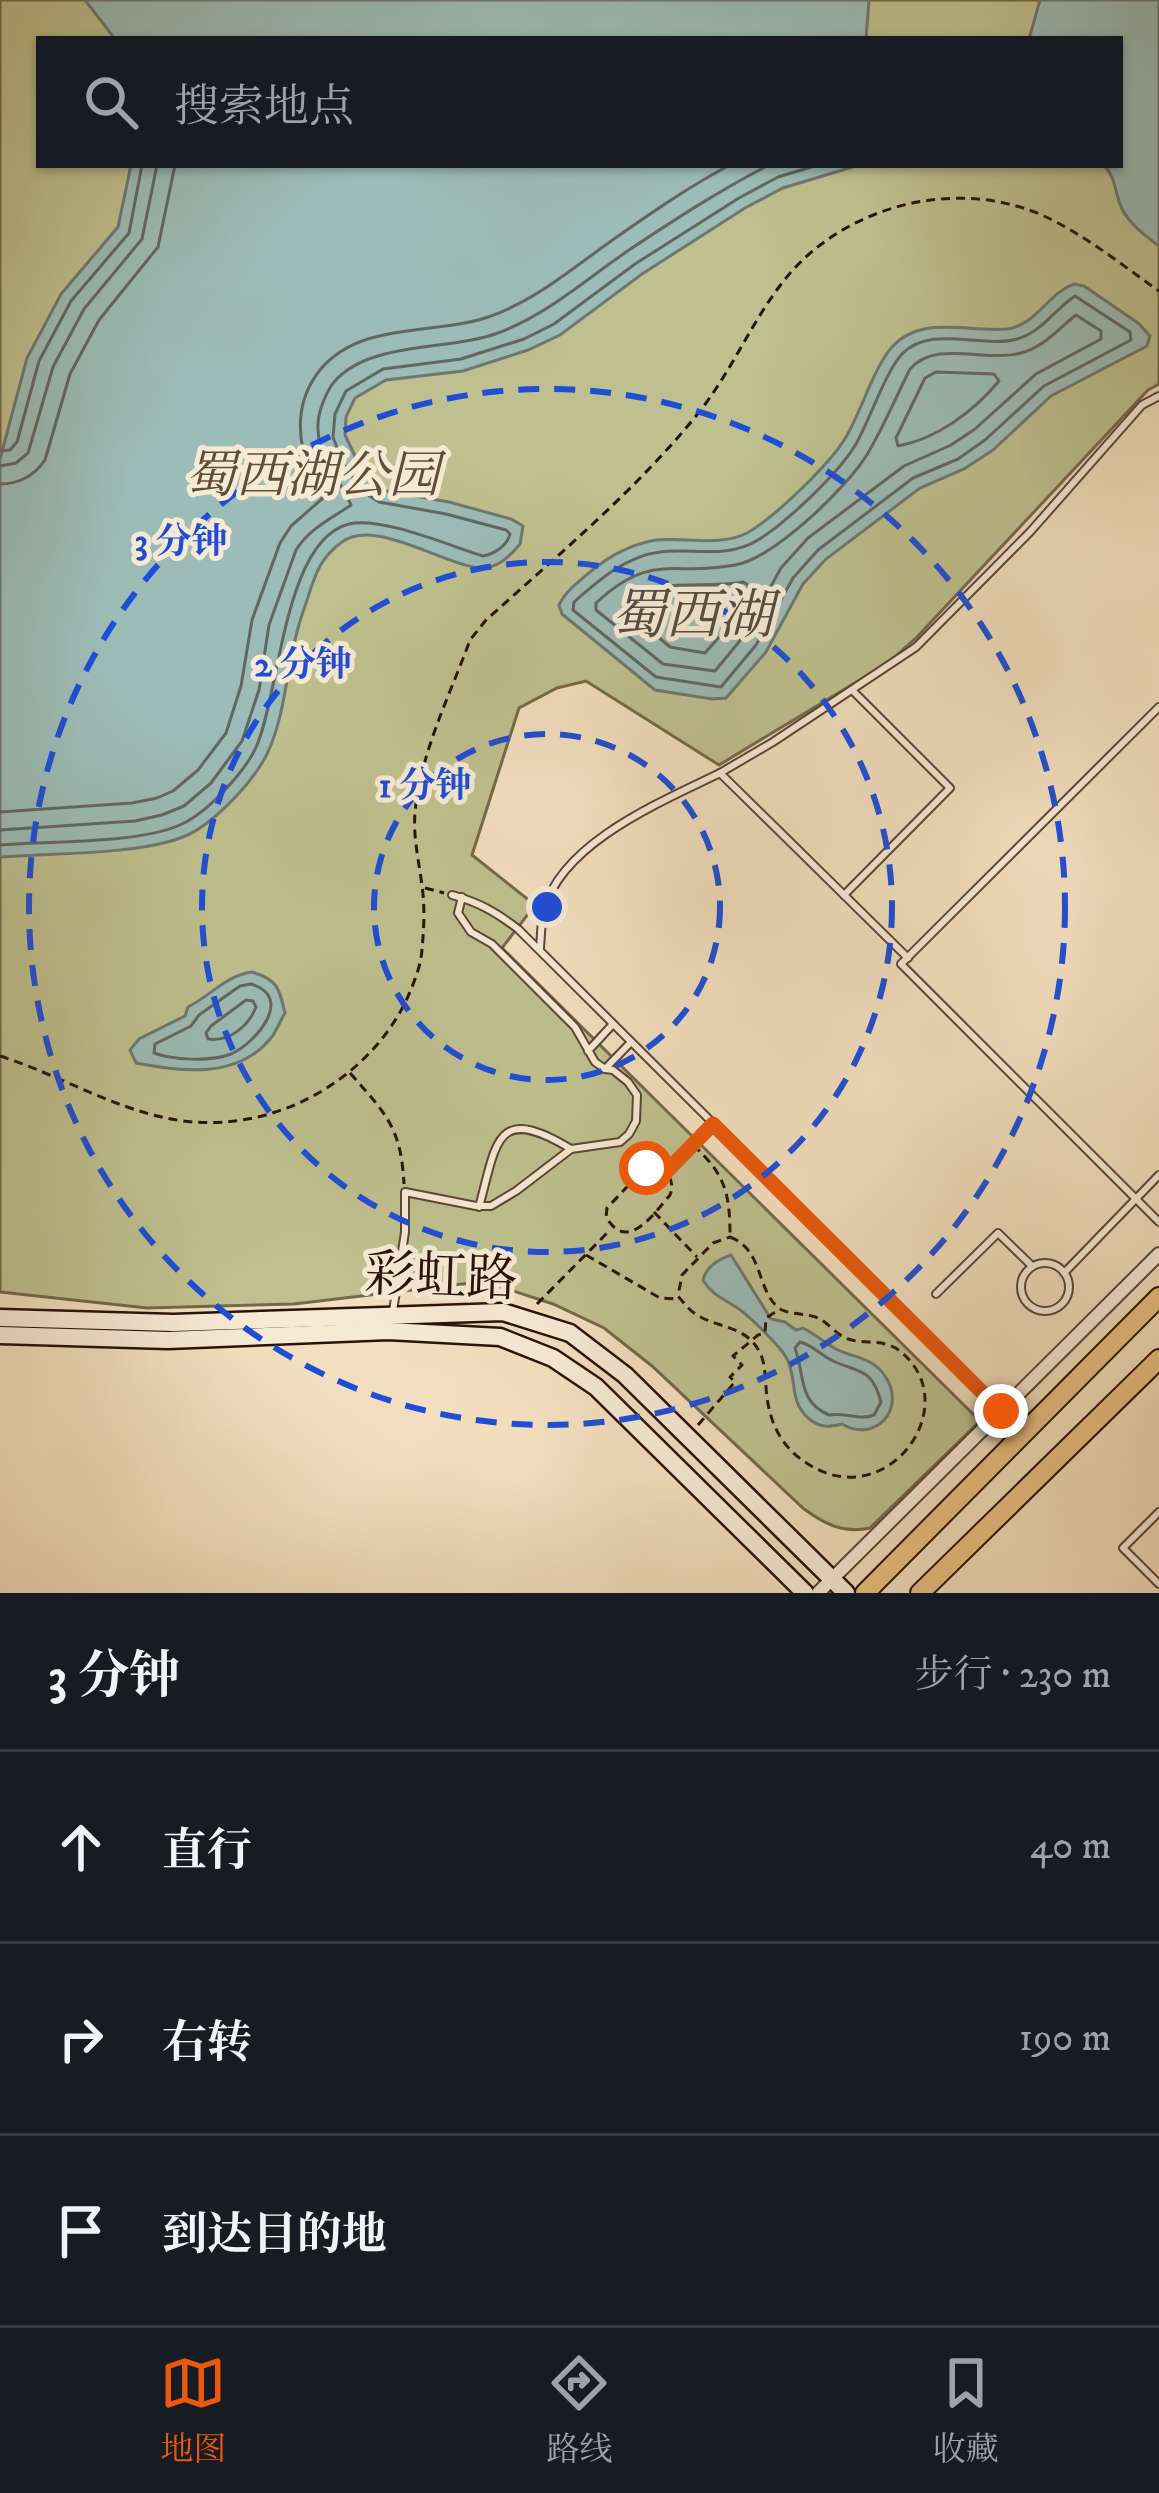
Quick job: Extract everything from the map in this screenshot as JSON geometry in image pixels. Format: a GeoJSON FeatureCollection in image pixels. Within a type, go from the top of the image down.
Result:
{"type":"FeatureCollection","features":[{"type":"Feature","properties":{"kind":"main road"},"geometry":{"type":"LineString","coordinates":[[865,1593],[1159,1297]]}},
{"type":"Feature","properties":{"kind":"main road","name":"彩虹路"},"geometry":{"type":"LineString","coordinates":[[0,1318],[173,1323],[503,1312],[570,1333],[625,1375],[846,1593]]}},
{"type":"Feature","properties":{"kind":"main road","name":"彩虹路"},"geometry":{"type":"LineString","coordinates":[[0,1334],[168,1340],[388,1331],[500,1337],[554,1358],[596,1387],[806,1593]]}},
{"type":"Feature","properties":{"kind":"main road"},"geometry":{"type":"LineString","coordinates":[[920,1593],[1159,1358]]}},
{"type":"Feature","properties":{"kind":"street"},"geometry":{"type":"LineString","coordinates":[[818,1593],[1159,1254]]}},
{"type":"Feature","properties":{"kind":"lane"},"geometry":{"type":"LineString","coordinates":[[540,951],[550,895],[597,841],[621,823],[720,773],[916,647],[1030,532],[1142,405],[1159,396]]}},
{"type":"Feature","properties":{"kind":"lane"},"geometry":{"type":"LineString","coordinates":[[844,895],[950,788],[853,691]]}},
{"type":"Feature","properties":{"kind":"lane"},"geometry":{"type":"LineString","coordinates":[[1159,707],[902,964],[1159,1222]]}},
{"type":"Feature","properties":{"kind":"lane"},"geometry":{"type":"LineString","coordinates":[[720,773],[908,958]]}},
{"type":"Feature","properties":{"kind":"lane"},"geometry":{"type":"LineString","coordinates":[[452,895],[494,910],[540,951],[1024,1434]]}},
{"type":"Feature","properties":{"kind":"lane"},"geometry":{"type":"LineString","coordinates":[[393,1314],[405,1192],[479,1207],[497,1204],[571,1149],[615,1144],[633,1129],[638,1112],[637,1095],[621,1075],[595,1062],[575,1027],[492,944],[464,925],[458,913],[462,897]]}},
{"type":"Feature","properties":{"kind":"lane"},"geometry":{"type":"LineString","coordinates":[[588,1051],[614,1024]]}},
{"type":"Feature","properties":{"kind":"lane"},"geometry":{"type":"LineString","coordinates":[[605,1069],[631,1042]]}},
{"type":"Feature","properties":{"kind":"lane"},"geometry":{"type":"LineString","coordinates":[[479,1207],[495,1150],[505,1134],[528,1128],[571,1149]]}},
{"type":"Feature","properties":{"kind":"lane"},"geometry":{"type":"LineString","coordinates":[[1064,1273],[1159,1175]]}},
{"type":"Feature","properties":{"kind":"lane"},"geometry":{"type":"LineString","coordinates":[[936,1294],[998,1233],[1032,1267]]}},
{"type":"Feature","properties":{"kind":"lane"},"geometry":{"type":"LineString","coordinates":[[1056,1265],[1069,1285],[1064,1301],[1050,1311],[1033,1308],[1022,1295],[1022,1279],[1032,1267],[1056,1265]]}},
{"type":"Feature","properties":{"kind":"lane"},"geometry":{"type":"LineString","coordinates":[[1159,1512],[1123,1548],[1159,1585]]}},
{"type":"Feature","properties":{"kind":"lane"},"geometry":{"type":"LineString","coordinates":[[1151,1520],[1159,1527]]}},
{"type":"Feature","properties":{"kind":"path"},"geometry":{"type":"LineString","coordinates":[[0,1056],[129,1107],[199,1123],[277,1112],[316,1096],[350,1073],[393,1026],[414,984],[422,954],[423,888],[415,815],[420,786],[470,640],[486,620],[603,515],[696,417],[772,298],[817,247],[854,223],[896,206],[970,197],[1003,202],[1054,221],[1159,291]]}},
{"type":"Feature","properties":{"kind":"path"},"geometry":{"type":"LineString","coordinates":[[423,888],[452,895]]}},
{"type":"Feature","properties":{"kind":"path"},"geometry":{"type":"LineString","coordinates":[[350,1073],[397,1133],[405,1192]]}},
{"type":"Feature","properties":{"kind":"path"},"geometry":{"type":"LineString","coordinates":[[666,1172],[713,1124]]}},
{"type":"Feature","properties":{"kind":"path"},"geometry":{"type":"LineString","coordinates":[[693,1144],[726,1186],[730,1237]]}},
{"type":"Feature","properties":{"kind":"path"},"geometry":{"type":"LineString","coordinates":[[646,1168],[666,1172],[672,1191],[654,1212],[631,1232],[613,1228],[607,1210],[617,1195],[646,1168]]}},
{"type":"Feature","properties":{"kind":"path"},"geometry":{"type":"LineString","coordinates":[[654,1212],[698,1258]]}},
{"type":"Feature","properties":{"kind":"path"},"geometry":{"type":"LineString","coordinates":[[523,1318],[613,1228]]}},
{"type":"Feature","properties":{"kind":"path"},"geometry":{"type":"LineString","coordinates":[[730,1237],[747,1248],[780,1309],[824,1320],[845,1338],[888,1343],[908,1359],[925,1390],[926,1405],[919,1432],[879,1473],[861,1478],[826,1473],[796,1455],[772,1422],[758,1347],[734,1328],[695,1314],[678,1296],[682,1275],[713,1243],[730,1237]]}},
{"type":"Feature","properties":{"kind":"path"},"geometry":{"type":"LineString","coordinates":[[586,1255],[660,1298],[680,1299]]}},
{"type":"Feature","properties":{"kind":"path"},"geometry":{"type":"LineString","coordinates":[[689,1436],[735,1382],[730,1377],[742,1365],[734,1357],[765,1333],[766,1318],[780,1309]]}},
{"type":"Feature","properties":{"kind":"green space","name":"蜀西湖公园"},"geometry":{"type":"Polygon","coordinates":[[[0,0],[1159,0],[1159,384],[1148,390],[888,663],[719,765],[586,681],[557,688],[519,708],[472,855],[535,905],[502,948],[980,1421],[870,1528],[843,1529],[804,1509],[652,1366],[604,1328],[498,1286],[471,1283],[294,1304],[147,1308],[0,1292],[0,0]]]}},
{"type":"Feature","properties":{"kind":"water"},"geometry":{"type":"Polygon","coordinates":[[[85,0],[869,0],[866,36],[113,36],[85,0]]]}},
{"type":"Feature","properties":{"kind":"water"},"geometry":{"type":"Polygon","coordinates":[[[1040,0],[1159,0],[1159,246],[1125,214],[1106,168],[1123,168],[1123,36],[1030,36],[1040,0]]]}},
{"type":"Feature","properties":{"kind":"water","name":"蜀西湖"},"geometry":{"type":"Polygon","coordinates":[[[130,168],[849,168],[783,188],[745,208],[642,274],[560,335],[528,350],[463,371],[386,380],[355,398],[346,417],[345,435],[363,473],[381,490],[511,519],[523,526],[520,544],[499,563],[483,568],[373,535],[342,542],[326,557],[313,582],[267,754],[219,813],[183,837],[164,843],[0,857],[0,459],[27,358],[61,294],[118,227],[130,168]]]}},
{"type":"Feature","properties":{"kind":"water","name":"蜀西湖"},"geometry":{"type":"Polygon","coordinates":[[[1074,284],[1138,323],[1150,336],[1147,346],[1051,396],[993,450],[920,488],[826,559],[803,584],[766,652],[726,698],[655,690],[562,614],[559,605],[568,591],[621,552],[656,540],[737,537],[772,515],[838,448],[879,366],[904,337],[932,328],[1017,326],[1074,284]]]}},
{"type":"Feature","properties":{"kind":"water"},"geometry":{"type":"Polygon","coordinates":[[[252,972],[276,986],[285,1013],[258,1051],[208,1069],[136,1063],[130,1050],[139,1039],[185,1016],[188,1007],[227,981],[252,972]]]}},
{"type":"Feature","properties":{"kind":"water"},"geometry":{"type":"Polygon","coordinates":[[[731,1255],[771,1319],[796,1330],[803,1328],[880,1370],[892,1400],[884,1420],[855,1429],[842,1424],[824,1426],[808,1418],[798,1404],[790,1365],[782,1352],[703,1280],[714,1264],[731,1255]]]}},
{"type":"Feature","properties":{"kind":"route"},"geometry":{"type":"LineString","coordinates":[[646,1168],[666,1172],[713,1124],[1001,1411]]}}]}
